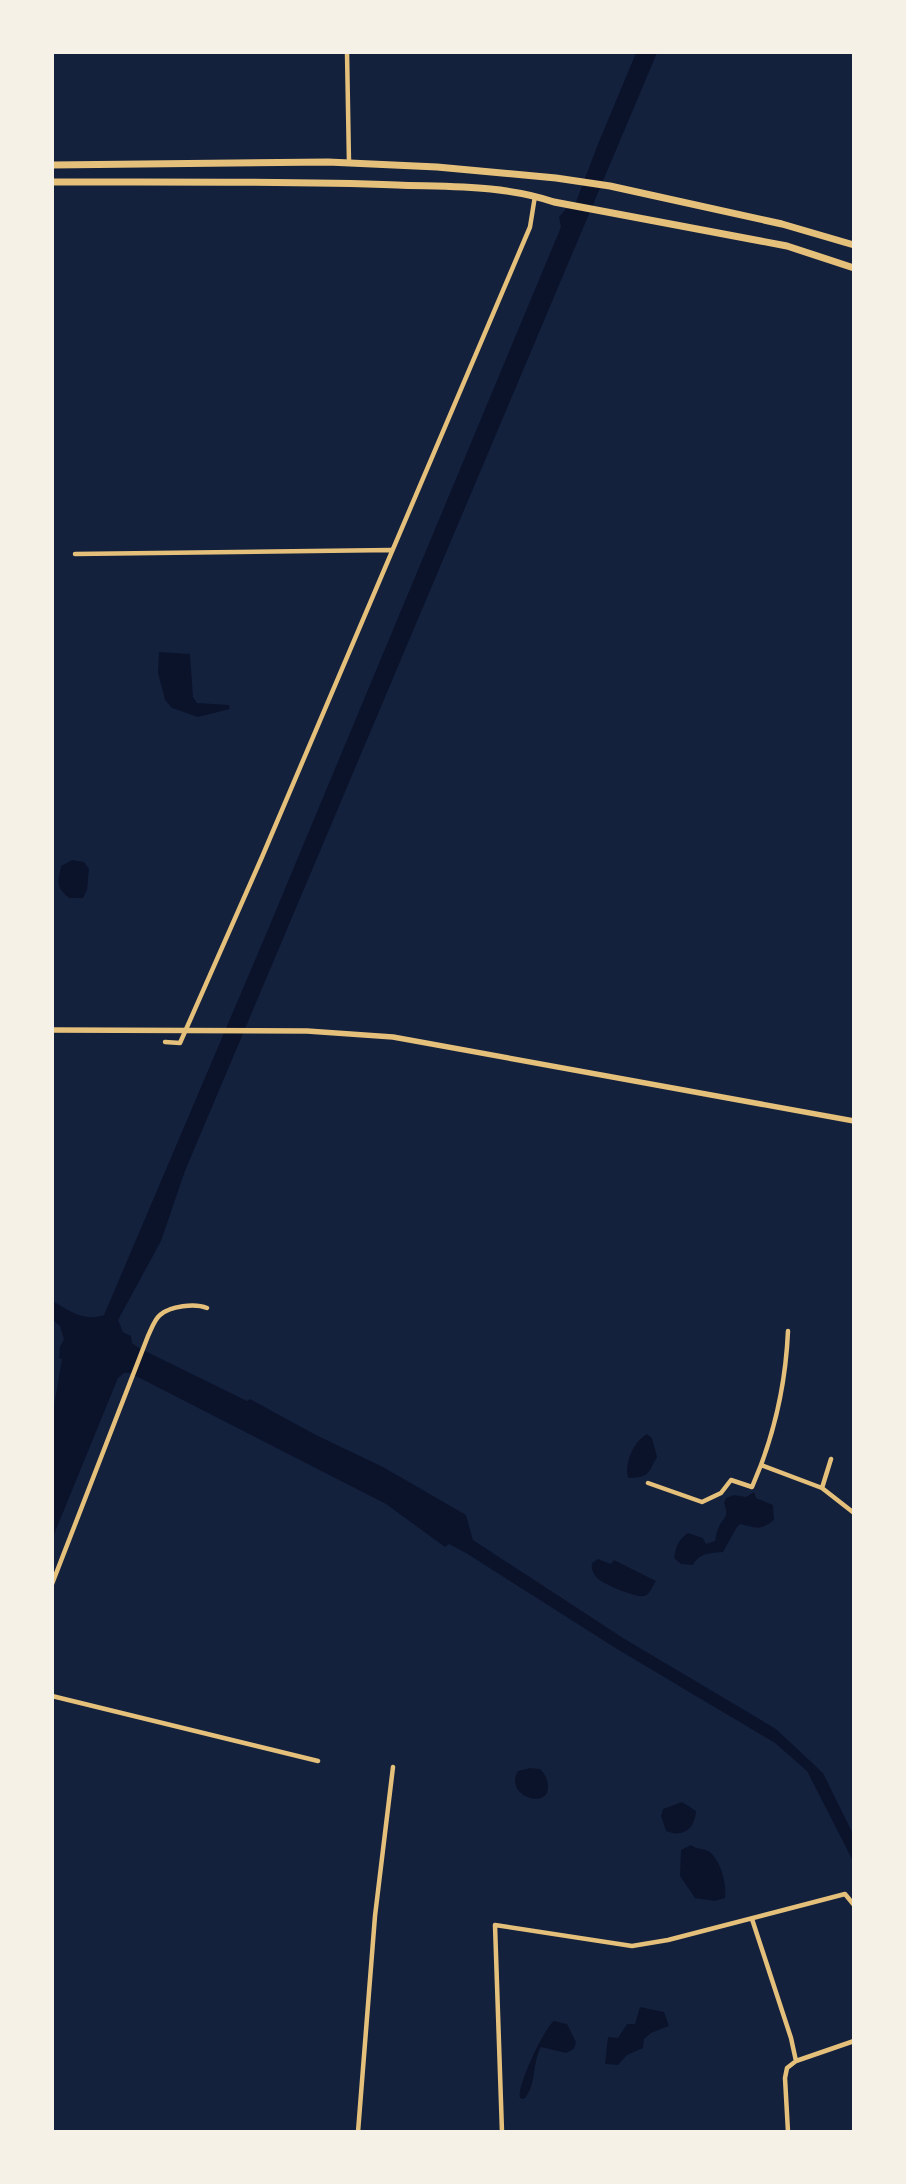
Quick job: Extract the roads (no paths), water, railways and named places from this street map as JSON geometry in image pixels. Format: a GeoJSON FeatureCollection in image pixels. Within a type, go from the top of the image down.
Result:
{"type":"FeatureCollection","features":[{"type":"Feature","properties":{"kind":"main road"},"geometry":{"type":"LineString","coordinates":[[52,165],[349,163],[437,167],[556,178],[610,186],[782,224],[854,246]]}},
{"type":"Feature","properties":{"kind":"main road"},"geometry":{"type":"LineString","coordinates":[[52,182],[344,183],[472,188],[535,195],[554,202],[787,246],[854,268]]}},
{"type":"Feature","properties":{"kind":"street"},"geometry":{"type":"LineString","coordinates":[[347,52],[349,163]]}},
{"type":"Feature","properties":{"kind":"street"},"geometry":{"type":"LineString","coordinates":[[165,1042],[180,1043],[262,857],[530,227],[535,195]]}},
{"type":"Feature","properties":{"kind":"street"},"geometry":{"type":"LineString","coordinates":[[75,554],[391,550]]}},
{"type":"Feature","properties":{"kind":"street"},"geometry":{"type":"LineString","coordinates":[[52,1030],[307,1031],[393,1037],[854,1121]]}},
{"type":"Feature","properties":{"kind":"street"},"geometry":{"type":"LineString","coordinates":[[52,1584],[144,1347],[158,1317],[167,1310],[199,1305],[207,1308]]}},
{"type":"Feature","properties":{"kind":"street"},"geometry":{"type":"LineString","coordinates":[[648,1483],[702,1502],[721,1493],[731,1480],[752,1487],[772,1435],[776,1418],[787,1359],[788,1332]]}},
{"type":"Feature","properties":{"kind":"street"},"geometry":{"type":"LineString","coordinates":[[822,1488],[831,1459]]}},
{"type":"Feature","properties":{"kind":"street"},"geometry":{"type":"LineString","coordinates":[[761,1465],[822,1488],[854,1512]]}},
{"type":"Feature","properties":{"kind":"street"},"geometry":{"type":"LineString","coordinates":[[52,1696],[318,1761]]}},
{"type":"Feature","properties":{"kind":"street"},"geometry":{"type":"LineString","coordinates":[[358,2132],[375,1916],[393,1767]]}},
{"type":"Feature","properties":{"kind":"street"},"geometry":{"type":"LineString","coordinates":[[502,2132],[495,1925],[632,1946],[668,1940],[845,1894],[854,1905]]}},
{"type":"Feature","properties":{"kind":"street"},"geometry":{"type":"LineString","coordinates":[[752,1919],[791,2038],[796,2061]]}},
{"type":"Feature","properties":{"kind":"street"},"geometry":{"type":"LineString","coordinates":[[788,2132],[785,2078],[787,2068],[796,2061],[854,2041]]}},
{"type":"Feature","properties":{"kind":"water"},"geometry":{"type":"Polygon","coordinates":[[[636,53],[657,53],[185,1171],[161,1241],[118,1320],[123,1332],[131,1336],[132,1343],[139,1348],[247,1401],[250,1399],[316,1435],[383,1467],[466,1515],[473,1540],[623,1638],[776,1729],[823,1773],[853,1834],[853,1861],[807,1771],[775,1743],[617,1649],[466,1553],[449,1544],[445,1547],[386,1504],[130,1373],[124,1373],[118,1378],[53,1537],[53,1411],[62,1359],[59,1358],[60,1347],[64,1339],[60,1326],[53,1320],[53,1301],[71,1312],[84,1316],[97,1317],[104,1315],[264,939],[561,227],[559,217],[566,209],[574,207],[636,53]]]}},
{"type":"Feature","properties":{"kind":"water"},"geometry":{"type":"Polygon","coordinates":[[[159,652],[190,654],[193,697],[197,703],[229,705],[230,709],[198,717],[172,708],[165,700],[158,673],[159,652]]]}},
{"type":"Feature","properties":{"kind":"water"},"geometry":{"type":"Polygon","coordinates":[[[72,860],[84,862],[89,869],[87,890],[83,898],[69,898],[61,890],[59,884],[61,866],[72,860]]]}},
{"type":"Feature","properties":{"kind":"water"},"geometry":{"type":"Polygon","coordinates":[[[647,1434],[652,1438],[657,1457],[647,1474],[628,1478],[627,1466],[631,1453],[642,1437],[647,1434]]]}},
{"type":"Feature","properties":{"kind":"water"},"geometry":{"type":"Polygon","coordinates":[[[754,1492],[756,1498],[773,1505],[774,1520],[758,1528],[740,1524],[723,1552],[702,1556],[693,1565],[681,1564],[674,1558],[678,1544],[688,1533],[703,1538],[706,1544],[715,1541],[717,1530],[726,1515],[724,1503],[726,1498],[734,1495],[746,1497],[754,1492]]]}},
{"type":"Feature","properties":{"kind":"water"},"geometry":{"type":"Polygon","coordinates":[[[598,1559],[611,1564],[614,1560],[656,1581],[650,1592],[644,1596],[619,1590],[595,1576],[592,1563],[598,1559]]]}},
{"type":"Feature","properties":{"kind":"water"},"geometry":{"type":"Polygon","coordinates":[[[530,1768],[540,1769],[547,1780],[546,1794],[541,1798],[527,1797],[516,1787],[515,1780],[518,1771],[530,1768]]]}},
{"type":"Feature","properties":{"kind":"water"},"geometry":{"type":"Polygon","coordinates":[[[682,1802],[696,1811],[691,1827],[678,1833],[666,1831],[661,1816],[663,1809],[682,1802]]]}},
{"type":"Feature","properties":{"kind":"water"},"geometry":{"type":"Polygon","coordinates":[[[691,1845],[706,1850],[714,1856],[724,1880],[725,1898],[715,1901],[695,1898],[680,1876],[681,1850],[691,1845]]]}},
{"type":"Feature","properties":{"kind":"water"},"geometry":{"type":"Polygon","coordinates":[[[640,2007],[664,2012],[669,2026],[651,2033],[644,2039],[643,2048],[627,2055],[618,2065],[605,2064],[608,2037],[618,2038],[627,2024],[635,2024],[640,2007]]]}},
{"type":"Feature","properties":{"kind":"water"},"geometry":{"type":"Polygon","coordinates":[[[554,2021],[567,2024],[576,2042],[574,2049],[566,2053],[541,2047],[536,2059],[531,2087],[524,2099],[520,2098],[526,2071],[544,2035],[554,2021]]]}}]}
